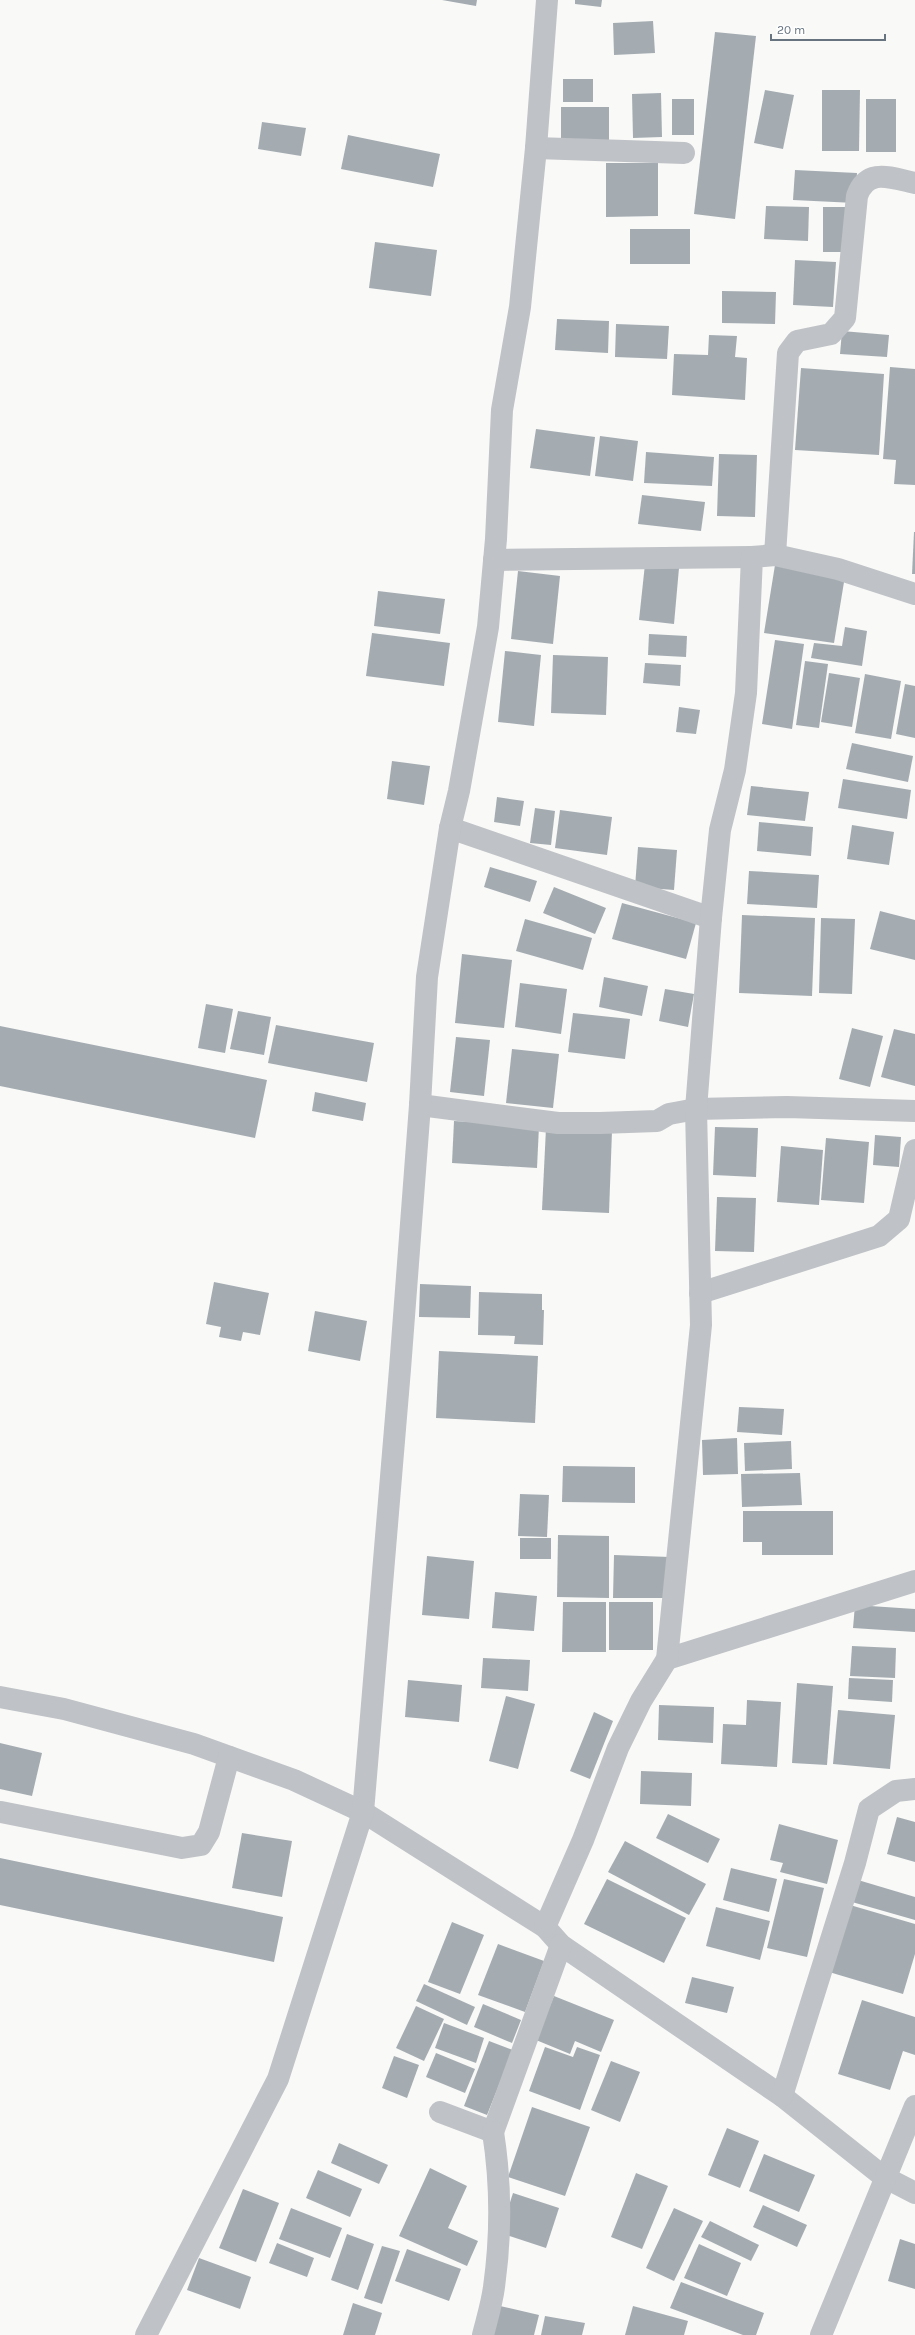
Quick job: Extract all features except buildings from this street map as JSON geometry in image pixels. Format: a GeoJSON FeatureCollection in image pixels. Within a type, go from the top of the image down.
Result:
{"type":"FeatureCollection","features":[{"type":"Feature","properties":{"kind":"street"},"geometry":{"type":"LineString","coordinates":[[146,2335],[278,2079],[363,1812],[420,1105],[427,977],[450,828],[459,791],[488,627],[494,560],[502,410],[520,307],[536,148],[547,0]]}},
{"type":"Feature","properties":{"kind":"street"},"geometry":{"type":"LineString","coordinates":[[536,148],[684,153]]}},
{"type":"Feature","properties":{"kind":"street"},"geometry":{"type":"LineString","coordinates":[[775,555],[788,353],[797,341],[831,334],[845,318],[857,196],[861,185],[867,179],[885,176],[915,183]]}},
{"type":"Feature","properties":{"kind":"street"},"geometry":{"type":"LineString","coordinates":[[494,560],[752,557],[775,555],[838,569],[915,594]]}},
{"type":"Feature","properties":{"kind":"street"},"geometry":{"type":"LineString","coordinates":[[545,1927],[583,1840],[618,1748],[642,1701],[667,1659],[701,1325],[696,1110],[711,918],[720,830],[736,770],[746,693],[752,557]]}},
{"type":"Feature","properties":{"kind":"street"},"geometry":{"type":"LineString","coordinates":[[450,828],[711,918]]}},
{"type":"Feature","properties":{"kind":"street"},"geometry":{"type":"LineString","coordinates":[[420,1105],[558,1123],[657,1121],[669,1114],[696,1110],[786,1107],[915,1111]]}},
{"type":"Feature","properties":{"kind":"street"},"geometry":{"type":"LineString","coordinates":[[700,1293],[879,1236],[899,1219],[915,1150]]}},
{"type":"Feature","properties":{"kind":"street"},"geometry":{"type":"LineString","coordinates":[[667,1659],[915,1581]]}},
{"type":"Feature","properties":{"kind":"street"},"geometry":{"type":"LineString","coordinates":[[0,1697],[64,1709],[194,1744],[294,1780],[363,1812],[545,1927],[561,1944],[782,2096],[884,2177],[915,2193]]}},
{"type":"Feature","properties":{"kind":"street"},"geometry":{"type":"LineString","coordinates":[[1,1812],[182,1848],[201,1845],[209,1832],[229,1757]]}},
{"type":"Feature","properties":{"kind":"street"},"geometry":{"type":"LineString","coordinates":[[782,2096],[855,1863],[868,1809],[896,1791],[915,1789]]}},
{"type":"Feature","properties":{"kind":"street"},"geometry":{"type":"LineString","coordinates":[[483,2335],[494,2288],[498,2242],[497,2160],[493,2132],[561,1944]]}},
{"type":"Feature","properties":{"kind":"street"},"geometry":{"type":"LineString","coordinates":[[821,2335],[884,2177],[915,2106]]}},
{"type":"Feature","properties":{"kind":"street"},"geometry":{"type":"LineString","coordinates":[[440,2112],[493,2132]]}}]}
